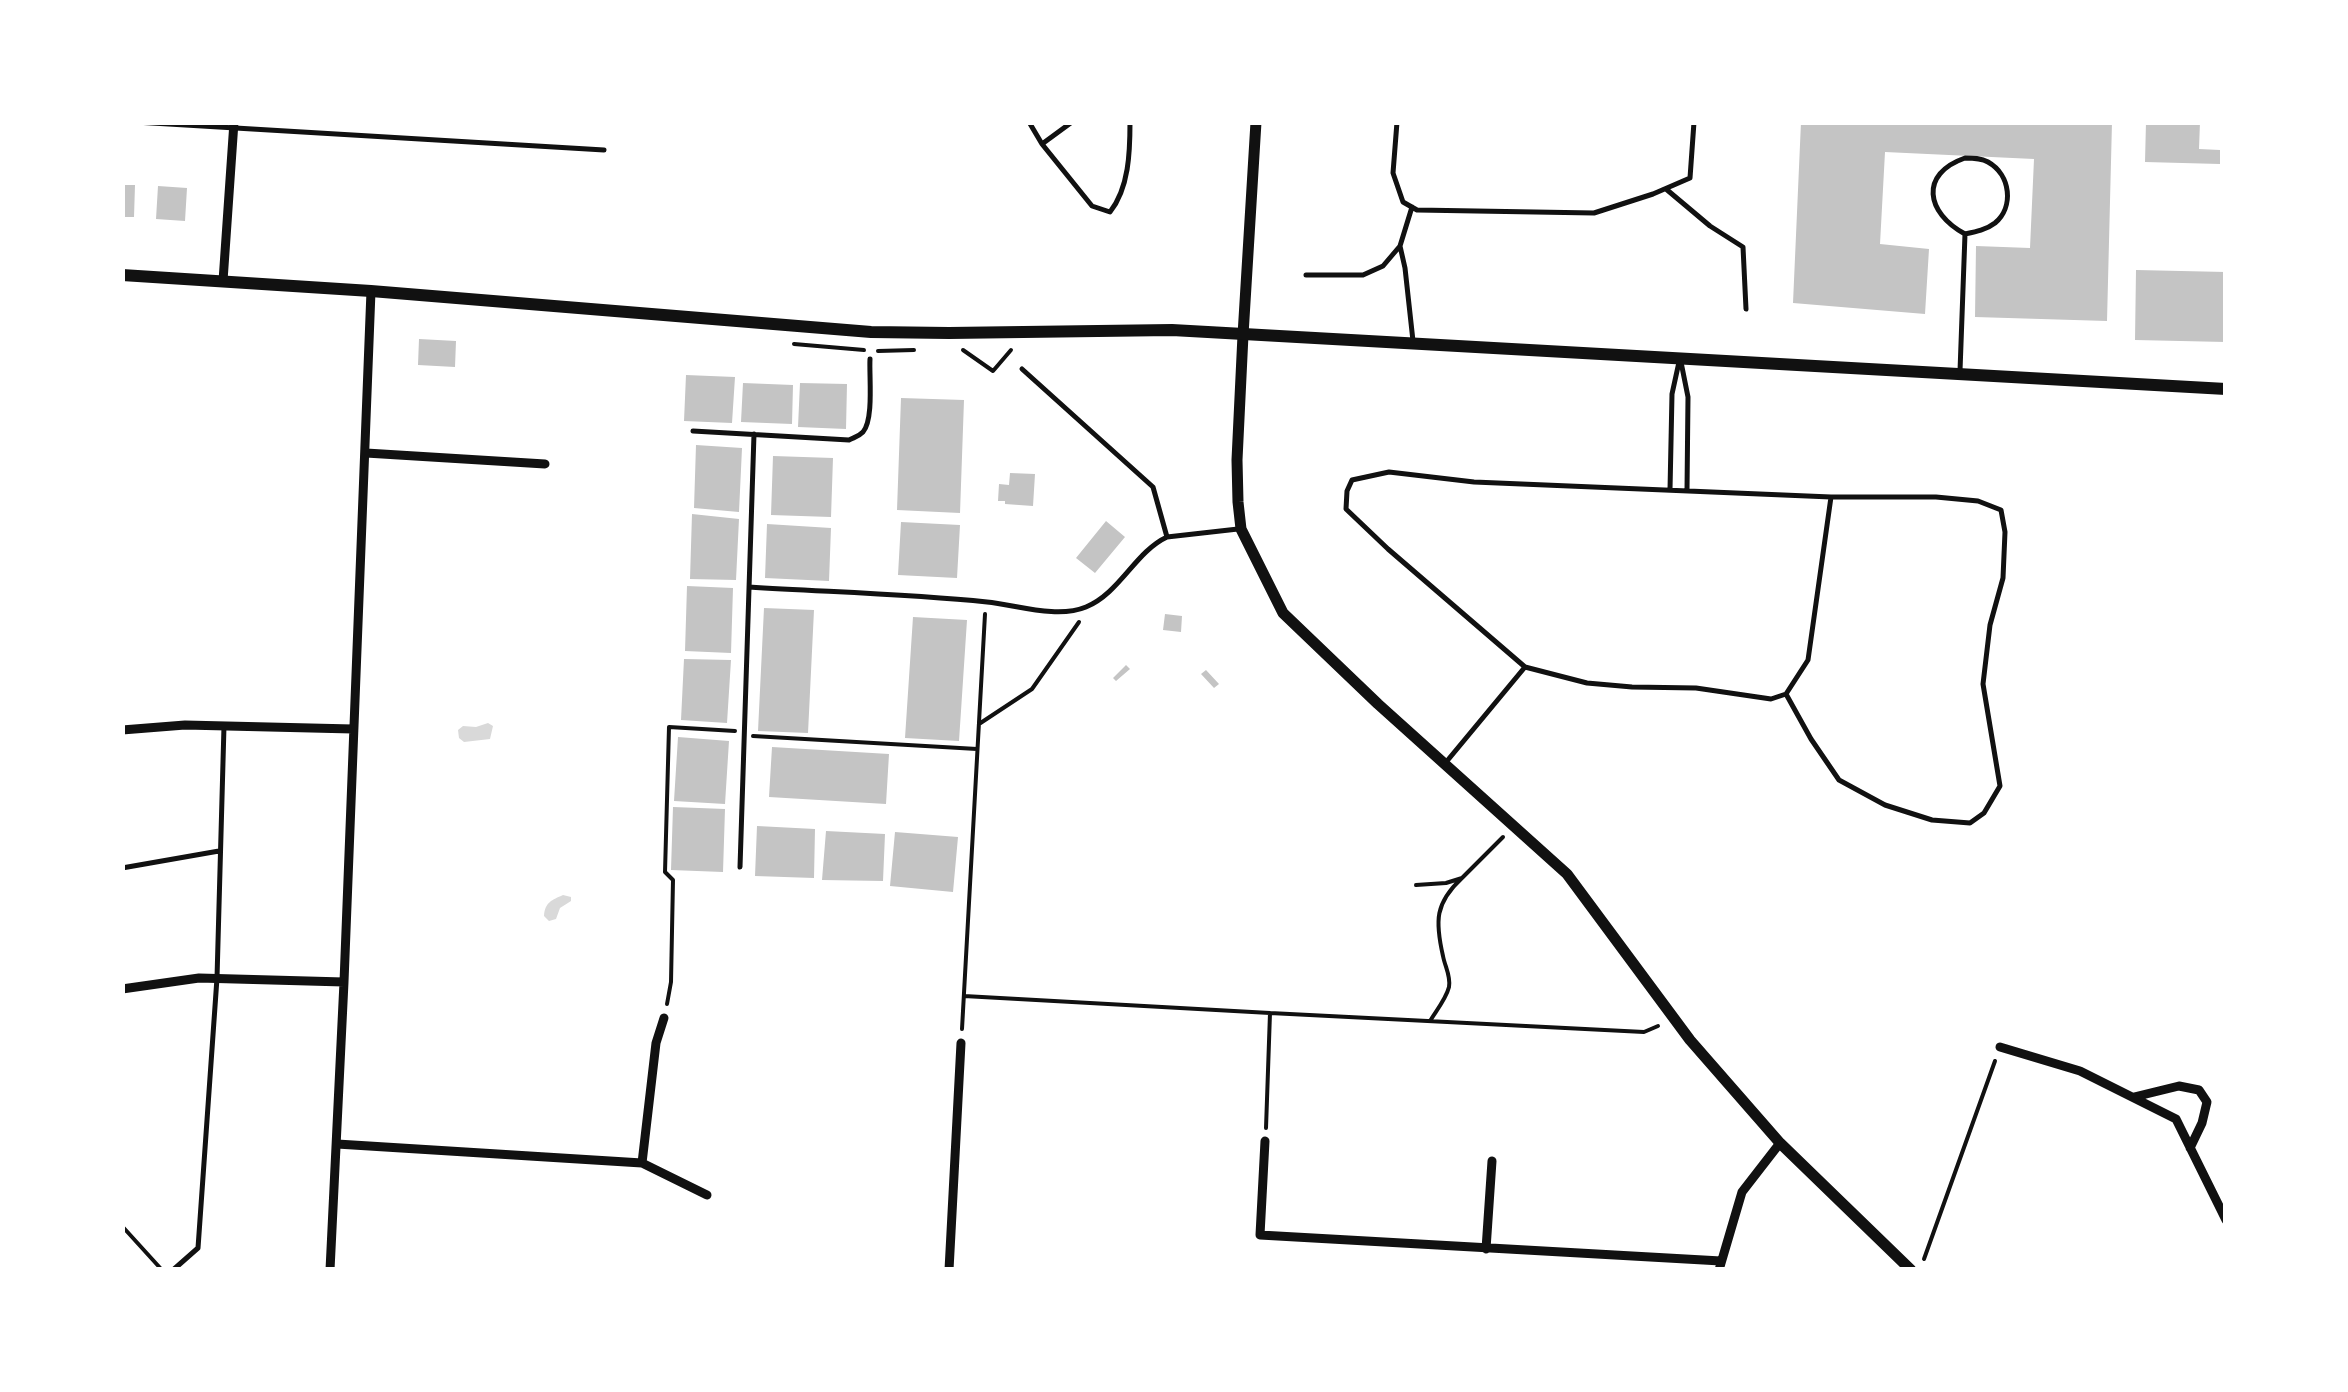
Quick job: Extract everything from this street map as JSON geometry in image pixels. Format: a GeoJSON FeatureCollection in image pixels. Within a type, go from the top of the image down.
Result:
{"type":"FeatureCollection","features":[{"type":"Feature","properties":{"kind":"main road"},"geometry":{"type":"LineString","coordinates":[[122,274],[871,332],[1172,330],[2226,388]]}},
{"type":"Feature","properties":{"kind":"street"},"geometry":{"type":"LineString","coordinates":[[1256,122],[1238,460],[1241,529],[1283,612],[1567,874],[1674,1019],[1780,1143],[1911,1270]]}},
{"type":"Feature","properties":{"kind":"street"},"geometry":{"type":"LineString","coordinates":[[223,281],[233,125]]}},
{"type":"Feature","properties":{"kind":"street"},"geometry":{"type":"LineString","coordinates":[[330,1270],[371,292]]}},
{"type":"Feature","properties":{"kind":"street"},"geometry":{"type":"LineString","coordinates":[[366,453],[545,464]]}},
{"type":"Feature","properties":{"kind":"street"},"geometry":{"type":"LineString","coordinates":[[122,730],[185,725],[353,729]]}},
{"type":"Feature","properties":{"kind":"street"},"geometry":{"type":"LineString","coordinates":[[122,989],[199,978],[344,982]]}},
{"type":"Feature","properties":{"kind":"street"},"geometry":{"type":"LineString","coordinates":[[642,1163],[656,1042],[664,1018]]}},
{"type":"Feature","properties":{"kind":"street"},"geometry":{"type":"LineString","coordinates":[[949,1270],[961,1043]]}},
{"type":"Feature","properties":{"kind":"street"},"geometry":{"type":"LineString","coordinates":[[2000,1047],[2080,1071],[2176,1119],[2226,1220]]}},
{"type":"Feature","properties":{"kind":"street"},"geometry":{"type":"LineString","coordinates":[[2134,1098],[2180,1086],[2198,1090],[2207,1102],[2190,1148]]}},
{"type":"Feature","properties":{"kind":"street"},"geometry":{"type":"LineString","coordinates":[[1265,1141],[1260,1235],[1720,1266],[1742,1192],[1780,1143]]}},
{"type":"Feature","properties":{"kind":"street"},"geometry":{"type":"LineString","coordinates":[[336,1144],[642,1163],[707,1195]]}},
{"type":"Feature","properties":{"kind":"street"},"geometry":{"type":"LineString","coordinates":[[1486,1249],[1492,1162]]}},
{"type":"Feature","properties":{"kind":"lane"},"geometry":{"type":"LineString","coordinates":[[135,122],[604,150]]}},
{"type":"Feature","properties":{"kind":"lane"},"geometry":{"type":"LineString","coordinates":[[1029,122],[1092,206],[1110,212],[1117,204],[1130,158],[1130,122]]}},
{"type":"Feature","properties":{"kind":"lane"},"geometry":{"type":"LineString","coordinates":[[1042,144],[1072,122]]}},
{"type":"Feature","properties":{"kind":"lane"},"geometry":{"type":"LineString","coordinates":[[1397,122],[1394,173],[1403,202],[1417,210],[1594,213],[1690,178],[1694,122]]}},
{"type":"Feature","properties":{"kind":"lane"},"geometry":{"type":"LineString","coordinates":[[1978,158],[1998,170],[2004,179],[2007,202],[1996,222],[1965,234],[1941,218],[1933,194],[1942,170],[1952,162],[1978,158]]}},
{"type":"Feature","properties":{"kind":"lane"},"geometry":{"type":"LineString","coordinates":[[1666,188],[1710,226],[1743,247],[1746,310]]}},
{"type":"Feature","properties":{"kind":"lane"},"geometry":{"type":"LineString","coordinates":[[1306,275],[1363,275],[1384,266],[1400,246],[1412,207]]}},
{"type":"Feature","properties":{"kind":"lane"},"geometry":{"type":"LineString","coordinates":[[1960,374],[1965,234]]}},
{"type":"Feature","properties":{"kind":"lane"},"geometry":{"type":"LineString","coordinates":[[1400,246],[1406,268],[1413,344]]}},
{"type":"Feature","properties":{"kind":"lane"},"geometry":{"type":"LineString","coordinates":[[693,431],[856,438],[869,422],[870,359]]}},
{"type":"Feature","properties":{"kind":"lane"},"geometry":{"type":"LineString","coordinates":[[1670,490],[1672,394],[1680,359]]}},
{"type":"Feature","properties":{"kind":"lane"},"geometry":{"type":"LineString","coordinates":[[1680,359],[1688,397],[1687,490]]}},
{"type":"Feature","properties":{"kind":"lane"},"geometry":{"type":"LineString","coordinates":[[1022,369],[1153,487],[1166,536]]}},
{"type":"Feature","properties":{"kind":"lane"},"geometry":{"type":"LineString","coordinates":[[740,867],[754,434]]}},
{"type":"Feature","properties":{"kind":"lane"},"geometry":{"type":"LineString","coordinates":[[1786,694],[1839,780],[1885,805],[1932,820],[1970,823],[1984,813],[2000,786],[1984,684],[1990,625],[2003,578],[2002,510],[1978,501],[1936,497],[1831,497],[1474,482],[1389,472],[1352,480],[1346,491],[1346,510],[1525,667],[1587,683],[1696,688],[1771,699],[1786,694],[1808,660],[1831,497]]}},
{"type":"Feature","properties":{"kind":"lane"},"geometry":{"type":"LineString","coordinates":[[749,586],[1066,611],[1097,601],[1166,536],[1241,529]]}},
{"type":"Feature","properties":{"kind":"lane"},"geometry":{"type":"LineString","coordinates":[[1445,764],[1525,667]]}},
{"type":"Feature","properties":{"kind":"lane"},"geometry":{"type":"LineString","coordinates":[[173,1270],[198,1248],[217,978],[224,726]]}},
{"type":"Feature","properties":{"kind":"lane"},"geometry":{"type":"LineString","coordinates":[[122,868],[219,851]]}},
{"type":"Feature","properties":{"kind":"path"},"geometry":{"type":"LineString","coordinates":[[964,350],[993,371],[1012,348]]}},
{"type":"Feature","properties":{"kind":"path"},"geometry":{"type":"LineString","coordinates":[[961,1043],[986,602]]}},
{"type":"Feature","properties":{"kind":"path"},"geometry":{"type":"LineString","coordinates":[[979,724],[1032,689],[1078,625],[1083,608]]}},
{"type":"Feature","properties":{"kind":"path"},"geometry":{"type":"LineString","coordinates":[[1430,1021],[1448,990],[1450,978],[1437,917],[1448,891],[1514,827]]}},
{"type":"Feature","properties":{"kind":"path"},"geometry":{"type":"LineString","coordinates":[[1416,886],[1462,878]]}},
{"type":"Feature","properties":{"kind":"path"},"geometry":{"type":"LineString","coordinates":[[964,996],[1644,1032],[1674,1019]]}},
{"type":"Feature","properties":{"kind":"path"},"geometry":{"type":"LineString","coordinates":[[1265,1141],[1270,1013]]}},
{"type":"Feature","properties":{"kind":"path"},"geometry":{"type":"LineString","coordinates":[[1920,1270],[2000,1047]]}},
{"type":"Feature","properties":{"kind":"path"},"geometry":{"type":"LineString","coordinates":[[122,1226],[162,1270]]}},
{"type":"Feature","properties":{"kind":"shaded area"},"geometry":{"type":"Polygon","coordinates":[[[463,726],[493,726],[490,739],[464,742],[459,738],[458,730],[463,726]]]}},
{"type":"Feature","properties":{"kind":"shaded area"},"geometry":{"type":"Polygon","coordinates":[[[563,895],[571,897],[571,901],[560,908],[556,919],[549,921],[544,916],[546,908],[563,895]]]}},
{"type":"Feature","properties":{"kind":"building"},"geometry":{"type":"Polygon","coordinates":[[[1801,122],[2112,122],[2107,321],[1975,317],[1976,246],[2030,248],[2034,159],[1885,152],[1880,244],[1929,249],[1925,314],[1793,303],[1801,122]]]}},
{"type":"Feature","properties":{"kind":"building"},"geometry":{"type":"Polygon","coordinates":[[[2146,122],[2200,122],[2199,149],[2220,150],[2220,164],[2145,162],[2146,122]]]}},
{"type":"Feature","properties":{"kind":"building"},"geometry":{"type":"Polygon","coordinates":[[[122,185],[135,185],[134,217],[122,217],[122,185]]]}},
{"type":"Feature","properties":{"kind":"building"},"geometry":{"type":"Polygon","coordinates":[[[158,186],[187,188],[185,221],[156,219],[158,186]]]}},
{"type":"Feature","properties":{"kind":"building"},"geometry":{"type":"Polygon","coordinates":[[[2136,270],[2226,272],[2226,342],[2135,340],[2136,270]]]}},
{"type":"Feature","properties":{"kind":"building"},"geometry":{"type":"Polygon","coordinates":[[[419,339],[456,341],[455,367],[418,365],[419,339]]]}},
{"type":"Feature","properties":{"kind":"building"},"geometry":{"type":"Polygon","coordinates":[[[686,375],[735,377],[732,423],[684,421],[686,375]]]}},
{"type":"Feature","properties":{"kind":"building"},"geometry":{"type":"Polygon","coordinates":[[[743,383],[793,385],[792,424],[741,422],[743,383]]]}},
{"type":"Feature","properties":{"kind":"building"},"geometry":{"type":"Polygon","coordinates":[[[800,383],[847,384],[846,429],[798,427],[800,383]]]}},
{"type":"Feature","properties":{"kind":"building"},"geometry":{"type":"Polygon","coordinates":[[[901,398],[964,400],[960,513],[897,510],[901,398]]]}},
{"type":"Feature","properties":{"kind":"building"},"geometry":{"type":"Polygon","coordinates":[[[696,445],[742,448],[739,512],[694,508],[696,445]]]}},
{"type":"Feature","properties":{"kind":"building"},"geometry":{"type":"Polygon","coordinates":[[[773,456],[833,458],[831,517],[771,515],[773,456]]]}},
{"type":"Feature","properties":{"kind":"building"},"geometry":{"type":"Polygon","coordinates":[[[1010,473],[1035,474],[1033,506],[998,501],[999,484],[1009,485],[1010,473]]]}},
{"type":"Feature","properties":{"kind":"building"},"geometry":{"type":"Polygon","coordinates":[[[692,514],[739,519],[736,580],[690,579],[692,514]]]}},
{"type":"Feature","properties":{"kind":"building"},"geometry":{"type":"Polygon","coordinates":[[[1106,521],[1125,537],[1095,573],[1076,558],[1106,521]]]}},
{"type":"Feature","properties":{"kind":"building"},"geometry":{"type":"Polygon","coordinates":[[[901,522],[960,525],[957,578],[898,575],[901,522]]]}},
{"type":"Feature","properties":{"kind":"building"},"geometry":{"type":"Polygon","coordinates":[[[767,524],[831,528],[829,581],[765,578],[767,524]]]}},
{"type":"Feature","properties":{"kind":"building"},"geometry":{"type":"Polygon","coordinates":[[[687,586],[733,588],[731,653],[685,651],[687,586]]]}},
{"type":"Feature","properties":{"kind":"building"},"geometry":{"type":"Polygon","coordinates":[[[764,608],[814,610],[808,733],[758,731],[764,608]]]}},
{"type":"Feature","properties":{"kind":"building"},"geometry":{"type":"Polygon","coordinates":[[[1165,614],[1182,616],[1181,632],[1163,630],[1165,614]]]}},
{"type":"Feature","properties":{"kind":"building"},"geometry":{"type":"Polygon","coordinates":[[[913,617],[967,620],[959,741],[905,738],[913,617]]]}},
{"type":"Feature","properties":{"kind":"building"},"geometry":{"type":"Polygon","coordinates":[[[684,659],[731,660],[727,723],[681,720],[684,659]]]}},
{"type":"Feature","properties":{"kind":"building"},"geometry":{"type":"Polygon","coordinates":[[[1126,665],[1130,669],[1116,681],[1113,678],[1126,665]]]}},
{"type":"Feature","properties":{"kind":"building"},"geometry":{"type":"Polygon","coordinates":[[[1206,670],[1219,684],[1214,688],[1201,674],[1206,670]]]}},
{"type":"Feature","properties":{"kind":"building"},"geometry":{"type":"Polygon","coordinates":[[[678,737],[729,741],[725,804],[674,801],[678,737]]]}},
{"type":"Feature","properties":{"kind":"building"},"geometry":{"type":"Polygon","coordinates":[[[772,747],[889,754],[886,804],[769,797],[772,747]]]}},
{"type":"Feature","properties":{"kind":"building"},"geometry":{"type":"Polygon","coordinates":[[[673,807],[725,809],[723,872],[671,870],[673,807]]]}},
{"type":"Feature","properties":{"kind":"building"},"geometry":{"type":"Polygon","coordinates":[[[757,826],[815,829],[814,878],[755,876],[757,826]]]}},
{"type":"Feature","properties":{"kind":"building"},"geometry":{"type":"Polygon","coordinates":[[[826,831],[885,834],[883,881],[822,880],[826,831]]]}},
{"type":"Feature","properties":{"kind":"building"},"geometry":{"type":"Polygon","coordinates":[[[895,832],[958,837],[953,892],[890,886],[895,832]]]}}]}
